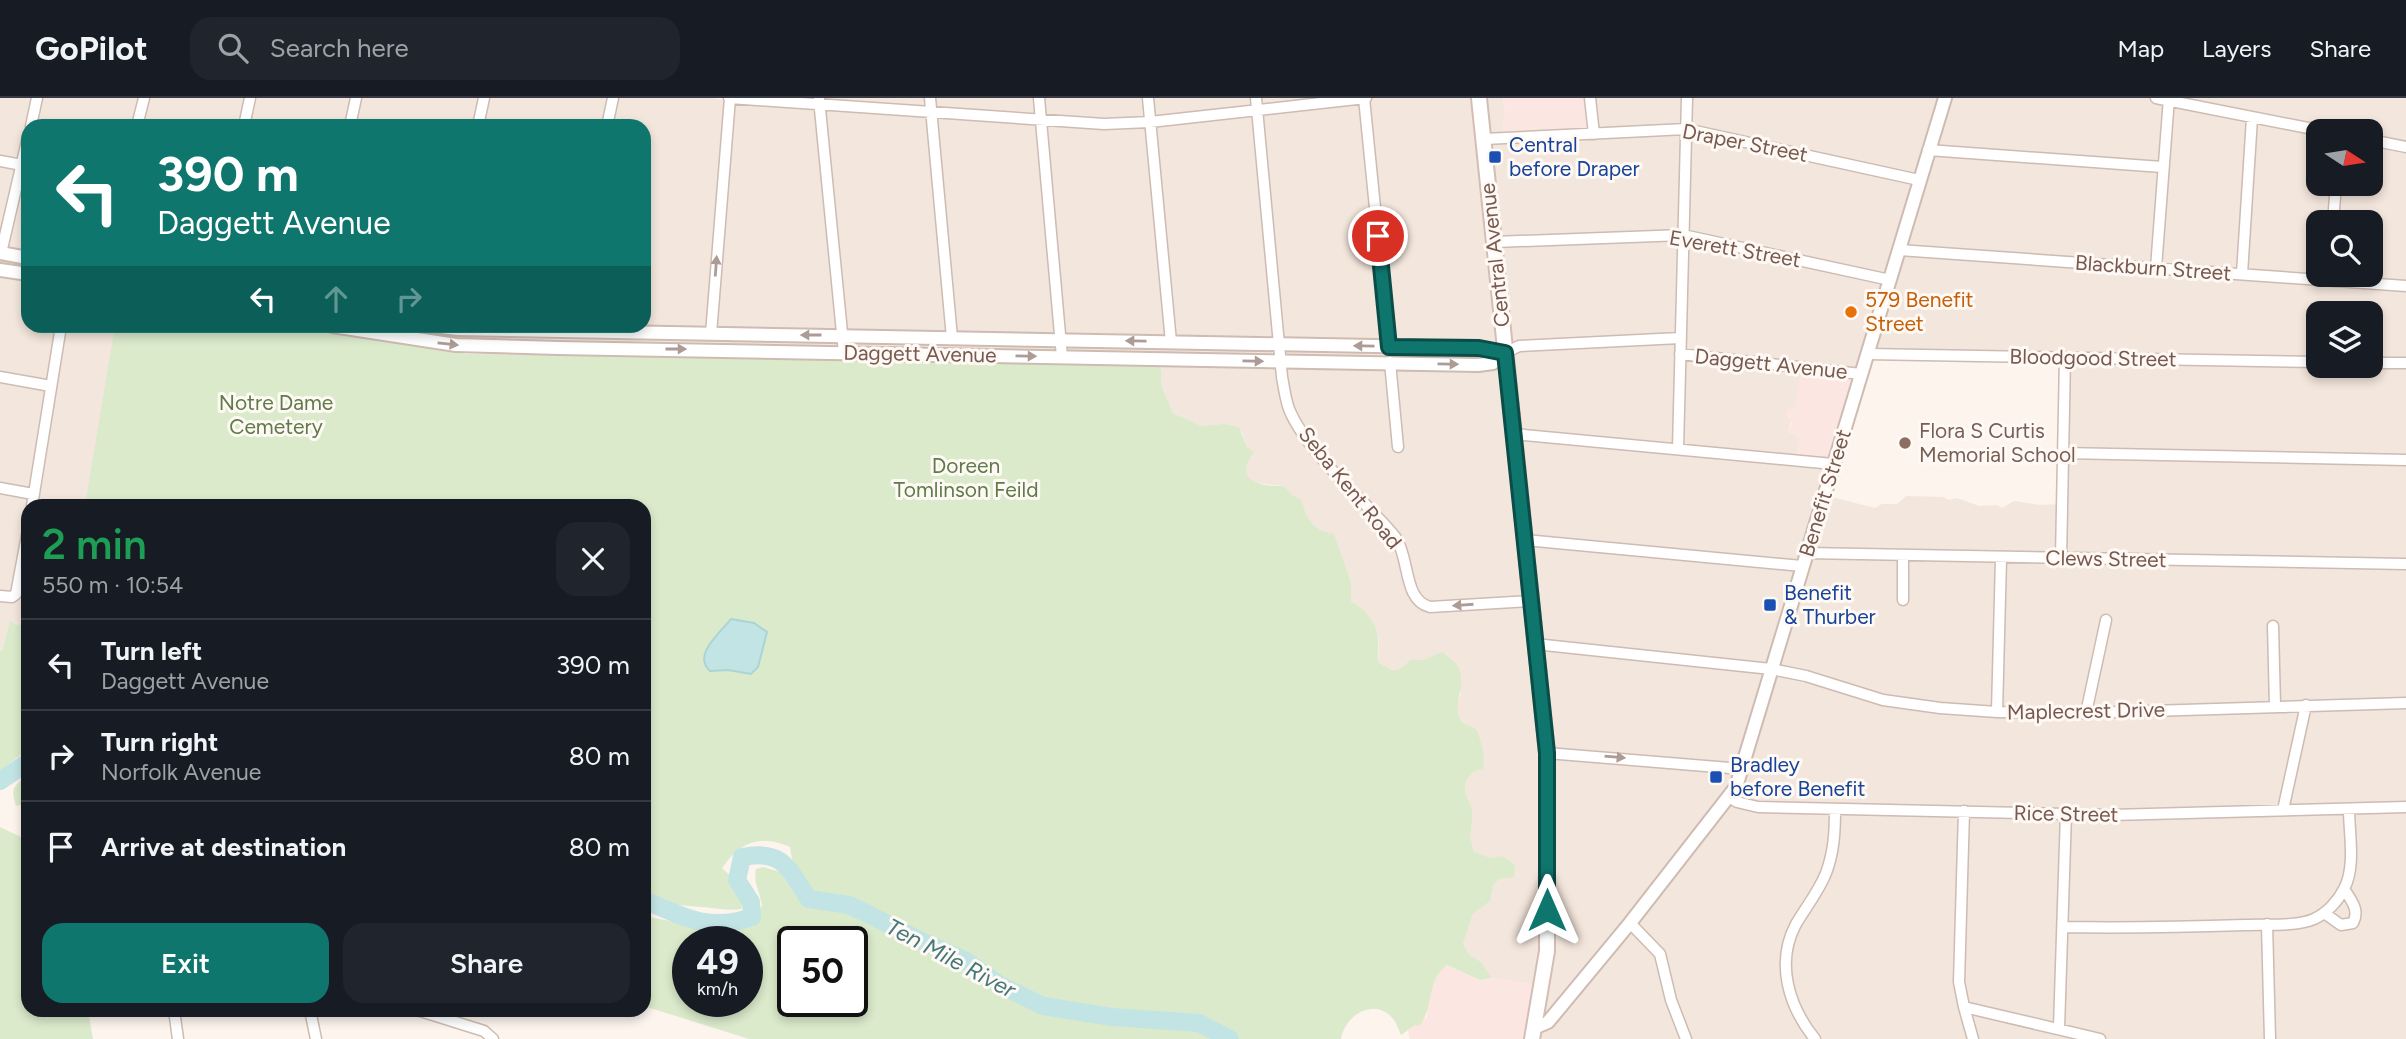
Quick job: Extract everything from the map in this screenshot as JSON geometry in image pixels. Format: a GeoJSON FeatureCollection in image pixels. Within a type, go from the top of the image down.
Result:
{"type":"FeatureCollection","features":[{"type":"Feature","properties":{"kind":"main road","name":"Central Avenue"},"geometry":{"type":"LineString","coordinates":[[1479,98],[1547,753],[1547,951],[1533,1033]]}},
{"type":"Feature","properties":{"kind":"street"},"geometry":{"type":"LineString","coordinates":[[32,119],[37,98]]}},
{"type":"Feature","properties":{"kind":"street"},"geometry":{"type":"LineString","coordinates":[[139,119],[144,98]]}},
{"type":"Feature","properties":{"kind":"street"},"geometry":{"type":"LineString","coordinates":[[246,119],[250,98]]}},
{"type":"Feature","properties":{"kind":"street"},"geometry":{"type":"LineString","coordinates":[[352,119],[356,98]]}},
{"type":"Feature","properties":{"kind":"street"},"geometry":{"type":"LineString","coordinates":[[480,119],[484,98]]}},
{"type":"Feature","properties":{"kind":"street"},"geometry":{"type":"LineString","coordinates":[[608,119],[613,98]]}},
{"type":"Feature","properties":{"kind":"street"},"geometry":{"type":"LineString","coordinates":[[711,334],[729,98],[819,101],[1104,124],[1365,98],[1389,347]]}},
{"type":"Feature","properties":{"kind":"street"},"geometry":{"type":"LineString","coordinates":[[930,98],[952,338]]}},
{"type":"Feature","properties":{"kind":"street"},"geometry":{"type":"LineString","coordinates":[[1039,98],[1062,357]]}},
{"type":"Feature","properties":{"kind":"street"},"geometry":{"type":"LineString","coordinates":[[1148,98],[1171,342]]}},
{"type":"Feature","properties":{"kind":"street","name":"Seba Kent Road"},"geometry":{"type":"LineString","coordinates":[[1256,98],[1285,393],[1289,409],[1299,428],[1395,537],[1404,555],[1417,602],[1430,607],[1531,601]]}},
{"type":"Feature","properties":{"kind":"street"},"geometry":{"type":"LineString","coordinates":[[1590,98],[1594,134]]}},
{"type":"Feature","properties":{"kind":"street"},"geometry":{"type":"LineString","coordinates":[[1678,449],[1687,98]]}},
{"type":"Feature","properties":{"kind":"street","name":"Benefit Street"},"geometry":{"type":"LineString","coordinates":[[1533,1033],[1548,1022],[1630,923],[1735,787],[1945,98]]}},
{"type":"Feature","properties":{"kind":"street"},"geometry":{"type":"LineString","coordinates":[[2156,98],[2306,128]]}},
{"type":"Feature","properties":{"kind":"street"},"geometry":{"type":"LineString","coordinates":[[2156,268],[2169,99]]}},
{"type":"Feature","properties":{"kind":"street"},"geometry":{"type":"LineString","coordinates":[[819,101],[844,353]]}},
{"type":"Feature","properties":{"kind":"street"},"geometry":{"type":"LineString","coordinates":[[2242,274],[2252,118]]}},
{"type":"Feature","properties":{"kind":"street","name":"Draper Street"},"geometry":{"type":"LineString","coordinates":[[1484,139],[1686,129],[1919,180]]}},
{"type":"Feature","properties":{"kind":"street"},"geometry":{"type":"LineString","coordinates":[[2384,143],[2406,147]]}},
{"type":"Feature","properties":{"kind":"street"},"geometry":{"type":"LineString","coordinates":[[1928,150],[2162,167]]}},
{"type":"Feature","properties":{"kind":"street"},"geometry":{"type":"LineString","coordinates":[[0,161],[21,165]]}},
{"type":"Feature","properties":{"kind":"street"},"geometry":{"type":"LineString","coordinates":[[21,169],[1,253],[21,257]]}},
{"type":"Feature","properties":{"kind":"street","name":"Everett Street"},"geometry":{"type":"LineString","coordinates":[[1495,242],[1683,235],[1890,280]]}},
{"type":"Feature","properties":{"kind":"street","name":"Blackburn Street"},"geometry":{"type":"LineString","coordinates":[[1899,250],[2306,276]]}},
{"type":"Feature","properties":{"kind":"street"},"geometry":{"type":"LineString","coordinates":[[0,270],[21,273]]}},
{"type":"Feature","properties":{"kind":"street","name":"Blackburn Street"},"geometry":{"type":"LineString","coordinates":[[2383,283],[2406,286]]}},
{"type":"Feature","properties":{"kind":"street","name":"Daggett Avenue"},"geometry":{"type":"LineString","coordinates":[[651,332],[1479,348],[1505,353]]}},
{"type":"Feature","properties":{"kind":"street"},"geometry":{"type":"LineString","coordinates":[[33,499],[60,333]]}},
{"type":"Feature","properties":{"kind":"street","name":"Daggett Avenue"},"geometry":{"type":"LineString","coordinates":[[376,333],[445,344],[558,348],[1486,364],[1493,363],[1519,346],[1680,338]]}},
{"type":"Feature","properties":{"kind":"street"},"geometry":{"type":"LineString","coordinates":[[558,348],[560,333]]}},
{"type":"Feature","properties":{"kind":"street","name":"Daggett Avenue"},"geometry":{"type":"LineString","coordinates":[[1680,354],[1861,373]]}},
{"type":"Feature","properties":{"kind":"street","name":"Bloodgood Street"},"geometry":{"type":"LineString","coordinates":[[1867,354],[2306,362]]}},
{"type":"Feature","properties":{"kind":"street"},"geometry":{"type":"LineString","coordinates":[[2061,558],[2065,358]]}},
{"type":"Feature","properties":{"kind":"street"},"geometry":{"type":"LineString","coordinates":[[1390,362],[1398,447]]}},
{"type":"Feature","properties":{"kind":"street"},"geometry":{"type":"LineString","coordinates":[[2383,363],[2406,363]]}},
{"type":"Feature","properties":{"kind":"street"},"geometry":{"type":"LineString","coordinates":[[0,377],[51,386]]}},
{"type":"Feature","properties":{"kind":"street"},"geometry":{"type":"LineString","coordinates":[[1514,434],[1833,464]]}},
{"type":"Feature","properties":{"kind":"street"},"geometry":{"type":"LineString","coordinates":[[2063,453],[2406,460]]}},
{"type":"Feature","properties":{"kind":"street"},"geometry":{"type":"LineString","coordinates":[[0,488],[33,494]]}},
{"type":"Feature","properties":{"kind":"street"},"geometry":{"type":"LineString","coordinates":[[1525,540],[1802,566]]}},
{"type":"Feature","properties":{"kind":"street","name":"Clews Street"},"geometry":{"type":"LineString","coordinates":[[1806,553],[2406,564]]}},
{"type":"Feature","properties":{"kind":"street"},"geometry":{"type":"LineString","coordinates":[[1903,556],[1903,600]]}},
{"type":"Feature","properties":{"kind":"street"},"geometry":{"type":"LineString","coordinates":[[1997,712],[2001,558]]}},
{"type":"Feature","properties":{"kind":"street"},"geometry":{"type":"LineString","coordinates":[[0,596],[12,597],[18,588],[21,571]]}},
{"type":"Feature","properties":{"kind":"street"},"geometry":{"type":"LineString","coordinates":[[2085,713],[2106,620]]}},
{"type":"Feature","properties":{"kind":"street"},"geometry":{"type":"LineString","coordinates":[[2273,626],[2275,706]]}},
{"type":"Feature","properties":{"kind":"street","name":"Maplecrest Drive"},"geometry":{"type":"LineString","coordinates":[[1535,644],[1771,669],[1806,676],[1883,700],[1997,712],[2085,713],[2406,703]]}},
{"type":"Feature","properties":{"kind":"street"},"geometry":{"type":"LineString","coordinates":[[2283,810],[2306,705]]}},
{"type":"Feature","properties":{"kind":"street"},"geometry":{"type":"LineString","coordinates":[[1547,753],[1742,769]]}},
{"type":"Feature","properties":{"kind":"street","name":"Rice Street"},"geometry":{"type":"LineString","coordinates":[[1729,797],[1749,807],[2150,815],[2406,807]]}},
{"type":"Feature","properties":{"kind":"street"},"geometry":{"type":"LineString","coordinates":[[1815,1039],[1805,1027],[1791,999],[1787,986],[1786,961],[1796,925],[1826,874],[1834,842],[1835,809]]}},
{"type":"Feature","properties":{"kind":"street"},"geometry":{"type":"LineString","coordinates":[[2063,927],[2140,928],[2305,921],[2324,913],[2344,888],[2350,867],[2349,809]]}},
{"type":"Feature","properties":{"kind":"street"},"geometry":{"type":"LineString","coordinates":[[1964,811],[1959,982],[1973,1039]]}},
{"type":"Feature","properties":{"kind":"street"},"geometry":{"type":"LineString","coordinates":[[2059,1028],[2066,813]]}},
{"type":"Feature","properties":{"kind":"street"},"geometry":{"type":"LineString","coordinates":[[2324,913],[2341,925],[2353,923],[2357,915],[2344,888]]}},
{"type":"Feature","properties":{"kind":"street"},"geometry":{"type":"LineString","coordinates":[[1630,923],[1660,954],[1671,1000],[1686,1039]]}},
{"type":"Feature","properties":{"kind":"street"},"geometry":{"type":"LineString","coordinates":[[2267,924],[2270,1039]]}},
{"type":"Feature","properties":{"kind":"street"},"geometry":{"type":"LineString","coordinates":[[1964,1007],[2100,1039]]}},
{"type":"Feature","properties":{"kind":"street"},"geometry":{"type":"LineString","coordinates":[[175,1017],[178,1039]]}},
{"type":"Feature","properties":{"kind":"street"},"geometry":{"type":"LineString","coordinates":[[311,1017],[316,1039]]}},
{"type":"Feature","properties":{"kind":"street"},"geometry":{"type":"LineString","coordinates":[[439,1017],[484,1031],[493,1039]]}},
{"type":"Feature","properties":{"kind":"shaded area"},"geometry":{"type":"Polygon","coordinates":[[[0,98],[713,98],[730,102],[733,98],[1503,98],[1505,114],[1501,137],[1587,98],[2406,98],[2406,1039],[1527,1039],[1517,981],[1492,978],[1481,962],[1469,956],[1463,944],[1473,914],[1490,901],[1493,886],[1499,879],[1491,858],[1474,852],[1470,836],[1472,808],[1465,792],[1466,781],[1473,772],[1480,770],[1468,726],[1458,716],[1456,708],[1461,693],[1437,655],[1423,660],[1410,660],[1403,669],[1397,671],[1385,668],[1378,662],[1379,639],[1351,602],[1351,583],[1325,533],[1310,522],[1303,511],[1301,500],[1284,486],[1256,483],[1249,479],[1247,461],[1253,452],[1247,447],[1242,432],[1223,424],[1201,426],[1173,413],[1162,387],[1160,359],[465,347],[373,333],[651,333],[651,119],[21,119],[21,333],[122,333],[92,499],[21,499],[21,625],[10,620],[0,652],[0,98]],[[1866,355],[1858,373],[1795,408],[1788,432],[1796,435],[1830,466],[1824,495],[1875,508],[1882,504],[1897,504],[1906,496],[1943,497],[1949,500],[1957,498],[1979,506],[1997,505],[2002,508],[2014,501],[2041,505],[2059,504],[2063,362],[1866,355]]]}},
{"type":"Feature","properties":{"kind":"shaded area"},"geometry":{"type":"Polygon","coordinates":[[[1503,98],[1587,98],[1591,132],[1501,137],[1505,114],[1503,98]]]}},
{"type":"Feature","properties":{"kind":"shaded area"},"geometry":{"type":"Polygon","coordinates":[[[1801,368],[1858,373],[1833,463],[1795,461],[1799,440],[1796,435],[1788,432],[1792,423],[1785,415],[1788,409],[1795,408],[1801,368]]]}},
{"type":"Feature","properties":{"kind":"shaded area"},"geometry":{"type":"Polygon","coordinates":[[[1447,965],[1480,980],[1492,978],[1537,984],[1527,1039],[1410,1039],[1408,1030],[1427,1017],[1429,991],[1447,965]]]}},
{"type":"Feature","properties":{"kind":"green space"},"geometry":{"type":"Polygon","coordinates":[[[114,333],[332,333],[466,354],[1160,359],[1162,387],[1173,413],[1201,426],[1223,424],[1239,427],[1247,447],[1254,452],[1246,469],[1252,480],[1266,485],[1284,486],[1292,495],[1302,500],[1305,512],[1316,527],[1334,534],[1351,583],[1351,602],[1365,612],[1375,626],[1378,662],[1395,670],[1410,660],[1423,660],[1442,652],[1458,667],[1461,676],[1457,710],[1459,717],[1465,724],[1476,729],[1483,753],[1483,769],[1473,772],[1466,781],[1465,792],[1472,808],[1470,836],[1474,852],[1491,858],[1502,856],[1515,865],[1514,877],[1499,879],[1493,886],[1490,901],[1473,914],[1463,944],[1469,955],[1481,962],[1492,978],[1480,980],[1447,965],[1436,979],[1427,1011],[1419,1026],[1415,1025],[1401,1035],[1387,1013],[1370,1009],[1362,1011],[1348,1022],[1341,1039],[749,1039],[679,1017],[763,1017],[763,926],[672,926],[672,1015],[651,1008],[651,917],[685,924],[700,919],[740,925],[752,921],[762,906],[756,883],[756,869],[763,867],[780,872],[797,891],[806,892],[807,881],[793,865],[790,847],[760,841],[744,847],[729,859],[722,868],[747,892],[741,909],[651,900],[651,499],[86,499],[114,333]],[[705,651],[710,671],[728,670],[751,674],[705,651]]]}},
{"type":"Feature","properties":{"kind":"green space"},"geometry":{"type":"Polygon","coordinates":[[[10,620],[21,625],[21,754],[0,771],[0,652],[10,620]]]}},
{"type":"Feature","properties":{"kind":"green space"},"geometry":{"type":"Polygon","coordinates":[[[21,780],[21,805],[16,806],[13,795],[21,780]]]}},
{"type":"Feature","properties":{"kind":"green space"},"geometry":{"type":"Polygon","coordinates":[[[0,827],[21,837],[21,1017],[89,1017],[93,1039],[0,1039],[0,827]]]}},
{"type":"Feature","properties":{"kind":"water"},"geometry":{"type":"Polygon","coordinates":[[[731,619],[754,623],[767,632],[758,667],[751,674],[728,670],[710,671],[705,665],[706,651],[731,619]]]}},
{"type":"Feature","properties":{"kind":"waterway","name":"Ten Mile River"},"geometry":{"type":"LineString","coordinates":[[0,781],[21,767]]}},
{"type":"Feature","properties":{"kind":"waterway","name":"Ten Mile River"},"geometry":{"type":"LineString","coordinates":[[651,903],[684,917],[709,923],[752,917],[751,902],[737,880],[742,857],[767,856],[776,859],[790,870],[809,899],[849,905],[966,961],[1000,985],[1043,1006],[1112,1017],[1199,1023],[1230,1039]]}},
{"type":"Feature","properties":{"kind":"place","name":"Central before Draper"},"geometry":{"type":"Point","coordinates":[1495,157]}},
{"type":"Feature","properties":{"kind":"place","name":"579 Benefit Street"},"geometry":{"type":"Point","coordinates":[1851,312]}},
{"type":"Feature","properties":{"kind":"place","name":"Flora S Curtis Memorial School"},"geometry":{"type":"Point","coordinates":[1905,443]}},
{"type":"Feature","properties":{"kind":"place","name":"Benefit & Thurber"},"geometry":{"type":"Point","coordinates":[1770,605]}},
{"type":"Feature","properties":{"kind":"place","name":"Bradley before Benefit"},"geometry":{"type":"Point","coordinates":[1716,777]}},
{"type":"Feature","properties":{"kind":"route"},"geometry":{"type":"LineString","coordinates":[[1378,236],[1389,347],[1479,348],[1505,353],[1547,753],[1547,910]]}},
{"type":"Feature","properties":{"kind":"park label","name":"Notre Dame Cemetery"},"geometry":{"type":"Point","coordinates":[276,415]}},
{"type":"Feature","properties":{"kind":"park label","name":"Doreen Tomlinson Feild"},"geometry":{"type":"Point","coordinates":[966,478]}}]}
